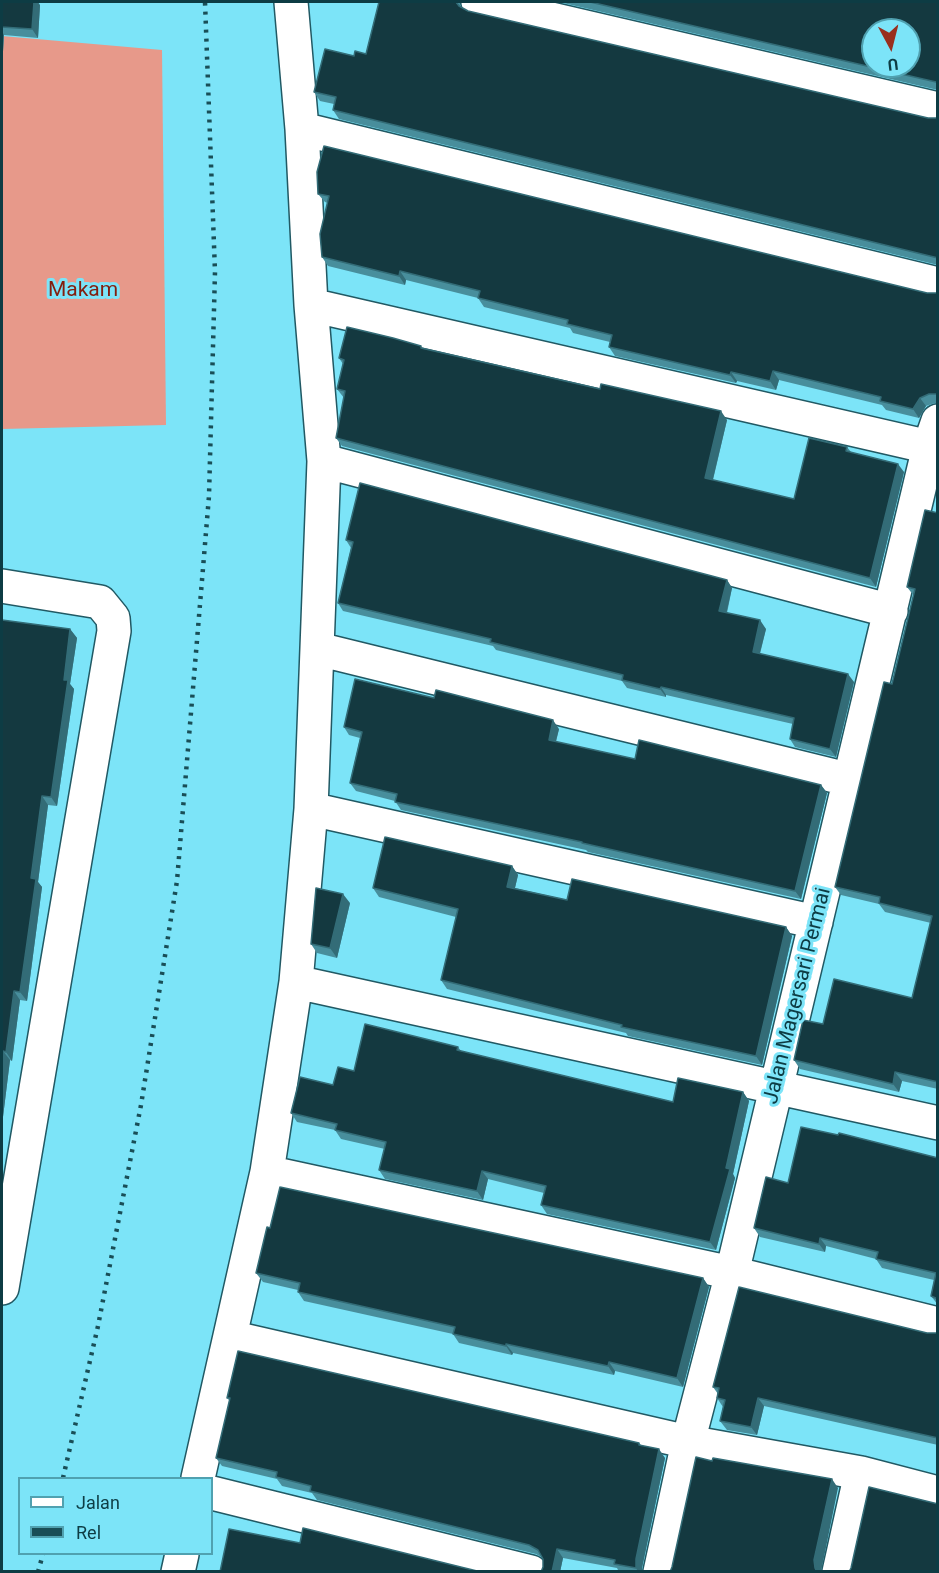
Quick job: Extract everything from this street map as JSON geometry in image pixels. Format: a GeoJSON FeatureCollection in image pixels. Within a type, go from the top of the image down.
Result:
{"type":"FeatureCollection","features":[{"type":"Feature","properties":{"kind":"street"},"geometry":{"type":"LineString","coordinates":[[198,1477],[267,1172],[296,982],[311,808],[324,461],[310,305],[302,129],[291,2]]}},
{"type":"Feature","properties":{"kind":"street"},"geometry":{"type":"LineString","coordinates":[[478,2],[938,109]]}},
{"type":"Feature","properties":{"kind":"street"},"geometry":{"type":"LineString","coordinates":[[302,129],[938,284]]}},
{"type":"Feature","properties":{"kind":"street"},"geometry":{"type":"LineString","coordinates":[[310,305],[935,439]]}},
{"type":"Feature","properties":{"kind":"street","name":"Jalan Magersari Permai"},"geometry":{"type":"LineString","coordinates":[[660,1572],[688,1442],[732,1273],[775,1087],[935,439]]}},
{"type":"Feature","properties":{"kind":"street"},"geometry":{"type":"LineString","coordinates":[[324,461],[891,611]]}},
{"type":"Feature","properties":{"kind":"street"},"geometry":{"type":"LineString","coordinates":[[2,586],[100,602],[113,618],[114,632],[2,1288]]}},
{"type":"Feature","properties":{"kind":"street"},"geometry":{"type":"LineString","coordinates":[[318,649],[850,780]]}},
{"type":"Feature","properties":{"kind":"street"},"geometry":{"type":"LineString","coordinates":[[311,808],[816,922]]}},
{"type":"Feature","properties":{"kind":"street"},"geometry":{"type":"LineString","coordinates":[[296,982],[938,1123]]}},
{"type":"Feature","properties":{"kind":"street"},"geometry":{"type":"LineString","coordinates":[[267,1172],[732,1273],[938,1324]]}},
{"type":"Feature","properties":{"kind":"street"},"geometry":{"type":"LineString","coordinates":[[230,1337],[688,1442],[861,1473],[938,1492]]}},
{"type":"Feature","properties":{"kind":"street"},"geometry":{"type":"LineString","coordinates":[[840,1572],[861,1473]]}},
{"type":"Feature","properties":{"kind":"street"},"geometry":{"type":"LineString","coordinates":[[213,1493],[531,1572]]}},
{"type":"Feature","properties":{"kind":"street"},"geometry":{"type":"LineString","coordinates":[[178,1572],[182,1555]]}},
{"type":"Feature","properties":{"kind":"green space","name":"Makam"},"geometry":{"type":"Polygon","coordinates":[[[2,36],[162,50],[166,425],[2,429],[2,36]]]}},
{"type":"Feature","properties":{"kind":"building"},"geometry":{"type":"Polygon","coordinates":[[[2,2],[34,2],[32,29],[2,27],[2,2]]]}},
{"type":"Feature","properties":{"kind":"building"},"geometry":{"type":"Polygon","coordinates":[[[379,2],[456,2],[468,11],[928,118],[938,118],[938,258],[333,110],[336,97],[314,92],[325,49],[354,56],[355,51],[366,54],[379,2]]]}},
{"type":"Feature","properties":{"kind":"building"},"geometry":{"type":"Polygon","coordinates":[[[590,2],[938,2],[938,83],[919,78],[921,78],[921,18],[861,18],[861,65],[590,2]]]}},
{"type":"Feature","properties":{"kind":"building"},"geometry":{"type":"Polygon","coordinates":[[[324,146],[927,293],[938,293],[938,394],[929,394],[920,398],[913,409],[880,401],[881,397],[773,371],[770,381],[731,372],[730,375],[609,347],[612,335],[567,324],[568,320],[478,298],[480,291],[400,271],[399,276],[322,257],[320,234],[329,196],[318,194],[317,172],[324,146]]]}},
{"type":"Feature","properties":{"kind":"building"},"geometry":{"type":"Polygon","coordinates":[[[347,327],[393,338],[421,346],[421,348],[600,389],[601,384],[721,411],[705,478],[794,499],[809,438],[847,447],[846,451],[898,464],[870,578],[336,438],[345,391],[337,389],[344,360],[339,358],[347,327]]]}},
{"type":"Feature","properties":{"kind":"building"},"geometry":{"type":"Polygon","coordinates":[[[360,483],[727,580],[719,611],[760,620],[753,652],[848,674],[830,749],[790,739],[794,718],[622,680],[623,675],[490,642],[491,639],[338,603],[353,542],[346,540],[360,483]]]}},
{"type":"Feature","properties":{"kind":"building"},"geometry":{"type":"Polygon","coordinates":[[[925,510],[938,513],[938,1082],[895,1072],[893,1084],[794,1060],[803,1020],[823,1024],[834,979],[912,998],[932,916],[879,903],[880,897],[835,887],[884,682],[892,684],[915,589],[907,587],[925,510]]]}},
{"type":"Feature","properties":{"kind":"building"},"geometry":{"type":"Polygon","coordinates":[[[2,620],[70,629],[64,680],[68,680],[51,797],[42,796],[31,878],[36,879],[20,992],[14,991],[2,1066],[2,620]]]}},
{"type":"Feature","properties":{"kind":"building"},"geometry":{"type":"Polygon","coordinates":[[[355,679],[434,698],[436,690],[553,720],[549,740],[635,759],[639,740],[821,785],[795,891],[395,802],[397,794],[350,783],[362,732],[344,727],[355,679]]]}},
{"type":"Feature","properties":{"kind":"building"},"geometry":{"type":"Polygon","coordinates":[[[385,837],[512,866],[507,887],[567,900],[572,879],[786,927],[756,1056],[621,1027],[622,1025],[441,980],[458,909],[373,888],[385,837]]]}},
{"type":"Feature","properties":{"kind":"building"},"geometry":{"type":"Polygon","coordinates":[[[316,888],[343,894],[330,948],[311,944],[316,888]]]}},
{"type":"Feature","properties":{"kind":"building"},"geometry":{"type":"Polygon","coordinates":[[[365,1024],[458,1047],[457,1050],[673,1102],[678,1078],[743,1092],[726,1168],[730,1169],[710,1242],[541,1205],[546,1186],[482,1171],[477,1191],[379,1170],[386,1142],[335,1130],[337,1124],[291,1113],[300,1077],[333,1085],[338,1067],[354,1071],[365,1024]]]}},
{"type":"Feature","properties":{"kind":"building"},"geometry":{"type":"Polygon","coordinates":[[[801,1127],[838,1135],[839,1133],[938,1158],[938,1299],[931,1296],[936,1273],[876,1259],[878,1252],[820,1238],[819,1244],[754,1228],[766,1177],[788,1183],[801,1127]]]}},
{"type":"Feature","properties":{"kind":"building"},"geometry":{"type":"Polygon","coordinates":[[[280,1187],[703,1278],[677,1378],[609,1362],[608,1366],[453,1334],[455,1327],[298,1292],[300,1283],[256,1273],[280,1187]]]}},
{"type":"Feature","properties":{"kind":"building"},"geometry":{"type":"Polygon","coordinates":[[[739,1287],[927,1333],[938,1333],[938,1438],[758,1398],[751,1427],[720,1421],[725,1400],[717,1398],[719,1388],[713,1387],[739,1287]]]}},
{"type":"Feature","properties":{"kind":"building"},"geometry":{"type":"Polygon","coordinates":[[[238,1351],[659,1449],[636,1568],[614,1564],[615,1560],[557,1549],[552,1572],[541,1572],[543,1559],[538,1550],[529,1545],[310,1491],[311,1486],[276,1477],[277,1472],[216,1458],[238,1351]]]}},
{"type":"Feature","properties":{"kind":"building"},"geometry":{"type":"Polygon","coordinates":[[[696,1457],[832,1479],[814,1560],[817,1572],[670,1572],[696,1457]]]}},
{"type":"Feature","properties":{"kind":"building"},"geometry":{"type":"Polygon","coordinates":[[[869,1487],[938,1504],[938,1572],[849,1572],[869,1487]]]}},
{"type":"Feature","properties":{"kind":"building"},"geometry":{"type":"Polygon","coordinates":[[[303,1528],[481,1572],[220,1572],[229,1529],[300,1543],[303,1528]]]}},
{"type":"Feature","properties":{"kind":"railway"},"geometry":{"type":"LineString","coordinates":[[63,1477],[98,1326],[141,1105],[177,881],[209,496],[215,272],[205,2]]}},
{"type":"Feature","properties":{"kind":"railway"},"geometry":{"type":"LineString","coordinates":[[38,1572],[43,1555]]}}]}
